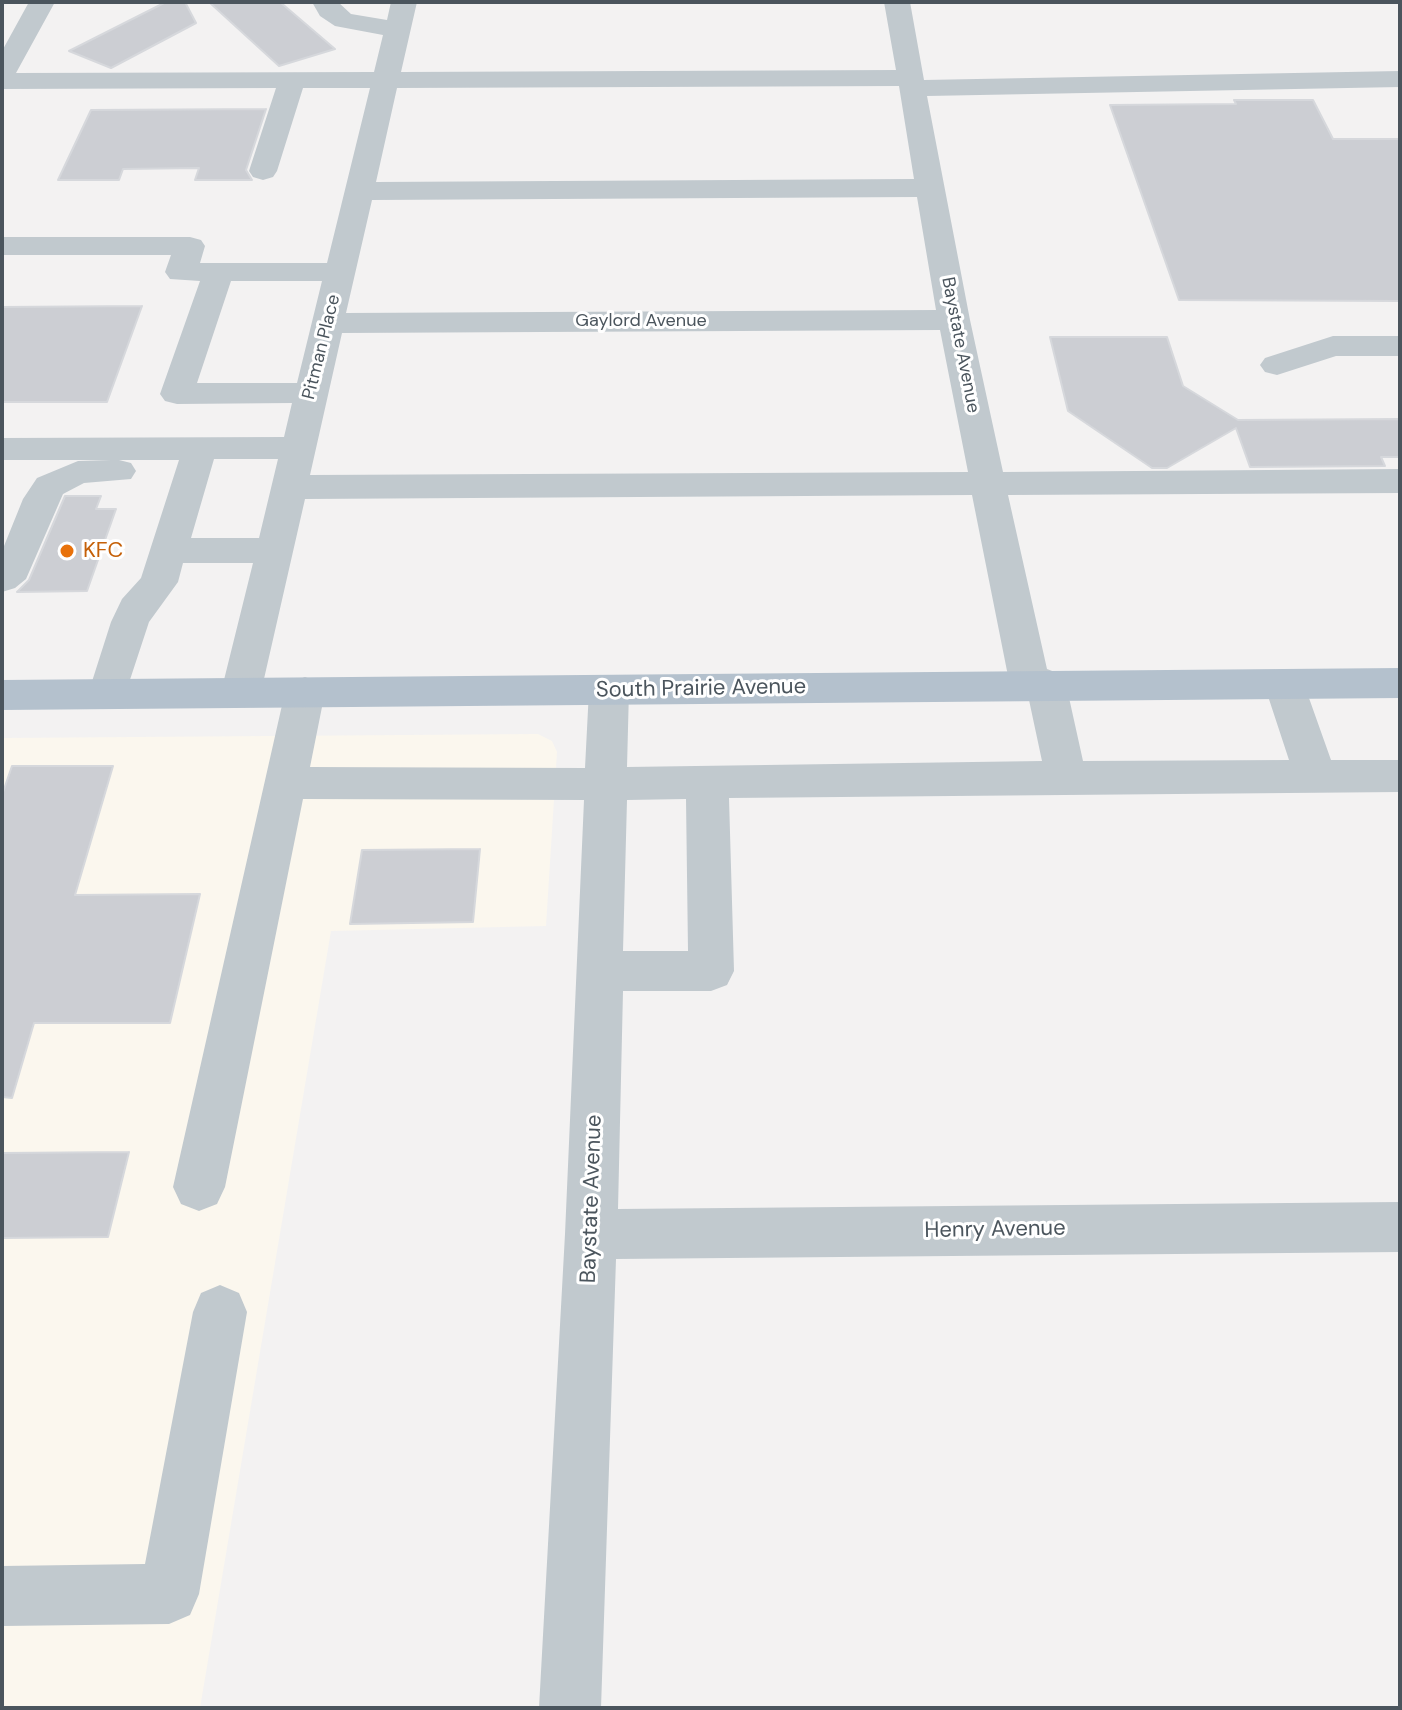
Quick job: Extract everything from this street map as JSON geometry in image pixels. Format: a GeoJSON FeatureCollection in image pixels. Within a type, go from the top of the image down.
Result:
{"type":"FeatureCollection","features":[{"type":"Feature","properties":{"kind":"main road","name":"South Prairie Avenue"},"geometry":{"type":"LineString","coordinates":[[2,695],[1400,683]]}},
{"type":"Feature","properties":{"kind":"street"},"geometry":{"type":"LineString","coordinates":[[42,2],[2,78],[910,83],[1400,79]]}},
{"type":"Feature","properties":{"kind":"street"},"geometry":{"type":"LineString","coordinates":[[325,2],[329,11],[344,21],[401,16]]}},
{"type":"Feature","properties":{"kind":"street","name":"Baystate Avenue"},"geometry":{"type":"LineString","coordinates":[[897,2],[954,320],[989,484],[1038,685],[1066,777]]}},
{"type":"Feature","properties":{"kind":"street","name":"Pitman Place"},"geometry":{"type":"LineString","coordinates":[[241,692],[287,487],[401,16]]}},
{"type":"Feature","properties":{"kind":"street"},"geometry":{"type":"LineString","coordinates":[[263,171],[292,81]]}},
{"type":"Feature","properties":{"kind":"street"},"geometry":{"type":"LineString","coordinates":[[359,191],[930,188]]}},
{"type":"Feature","properties":{"kind":"street"},"geometry":{"type":"LineString","coordinates":[[2,246],[190,246],[181,272],[340,272]]}},
{"type":"Feature","properties":{"kind":"street"},"geometry":{"type":"LineString","coordinates":[[219,272],[177,394],[310,393]]}},
{"type":"Feature","properties":{"kind":"street","name":"Gaylord Avenue"},"geometry":{"type":"LineString","coordinates":[[328,323],[954,320]]}},
{"type":"Feature","properties":{"kind":"street"},"geometry":{"type":"LineString","coordinates":[[1277,365],[1333,346],[1400,346]]}},
{"type":"Feature","properties":{"kind":"street"},"geometry":{"type":"LineString","coordinates":[[2,579],[13,570],[41,499],[50,486],[61,478],[78,472],[297,448]]}},
{"type":"Feature","properties":{"kind":"street"},"geometry":{"type":"LineString","coordinates":[[2,523],[17,449],[196,460]]}},
{"type":"Feature","properties":{"kind":"street"},"geometry":{"type":"LineString","coordinates":[[108,694],[130,622],[136,609],[159,582],[196,460]]}},
{"type":"Feature","properties":{"kind":"street"},"geometry":{"type":"LineString","coordinates":[[287,487],[1400,481]]}},
{"type":"Feature","properties":{"kind":"street"},"geometry":{"type":"LineString","coordinates":[[168,551],[273,550]]}},
{"type":"Feature","properties":{"kind":"street"},"geometry":{"type":"LineString","coordinates":[[1284,684],[1316,776]]}},
{"type":"Feature","properties":{"kind":"street","name":"Baystate Avenue"},"geometry":{"type":"LineString","coordinates":[[570,1708],[591,1234],[609,690]]}},
{"type":"Feature","properties":{"kind":"street"},"geometry":{"type":"LineString","coordinates":[[199,1187],[305,692]]}},
{"type":"Feature","properties":{"kind":"street"},"geometry":{"type":"LineString","coordinates":[[285,783],[606,784],[1400,776]]}},
{"type":"Feature","properties":{"kind":"street"},"geometry":{"type":"LineString","coordinates":[[600,971],[711,971],[707,782]]}},
{"type":"Feature","properties":{"kind":"street","name":"Henry Avenue"},"geometry":{"type":"LineString","coordinates":[[591,1234],[1400,1227]]}},
{"type":"Feature","properties":{"kind":"street"},"geometry":{"type":"LineString","coordinates":[[2,1596],[169,1594],[220,1312]]}},
{"type":"Feature","properties":{"kind":"shaded area"},"geometry":{"type":"Polygon","coordinates":[[[538,734],[552,741],[557,752],[546,926],[331,931],[200,1708],[2,1708],[2,738],[538,734]]]}},
{"type":"Feature","properties":{"kind":"building"},"geometry":{"type":"Polygon","coordinates":[[[166,2],[185,2],[196,23],[111,68],[69,51],[166,2]]]}},
{"type":"Feature","properties":{"kind":"building"},"geometry":{"type":"Polygon","coordinates":[[[209,2],[280,2],[335,49],[279,66],[209,2]]]}},
{"type":"Feature","properties":{"kind":"building"},"geometry":{"type":"Polygon","coordinates":[[[1234,100],[1313,100],[1333,139],[1400,139],[1400,301],[1179,300],[1110,105],[1236,104],[1234,100]]]}},
{"type":"Feature","properties":{"kind":"building"},"geometry":{"type":"Polygon","coordinates":[[[266,109],[246,170],[252,180],[195,180],[199,168],[123,169],[119,180],[58,180],[91,110],[266,109]]]}},
{"type":"Feature","properties":{"kind":"building"},"geometry":{"type":"Polygon","coordinates":[[[142,306],[107,402],[2,402],[2,307],[142,306]]]}},
{"type":"Feature","properties":{"kind":"building"},"geometry":{"type":"Polygon","coordinates":[[[1050,337],[1167,337],[1183,386],[1238,420],[1400,419],[1400,457],[1381,457],[1385,466],[1250,467],[1236,428],[1167,468],[1152,468],[1068,411],[1050,337]]]}},
{"type":"Feature","properties":{"kind":"building"},"geometry":{"type":"Polygon","coordinates":[[[65,496],[101,496],[96,509],[116,509],[87,591],[17,592],[29,580],[65,496]]]}},
{"type":"Feature","properties":{"kind":"building"},"geometry":{"type":"Polygon","coordinates":[[[12,766],[113,766],[75,895],[200,894],[170,1023],[34,1023],[12,1098],[2,1097],[2,795],[12,766]]]}},
{"type":"Feature","properties":{"kind":"building"},"geometry":{"type":"Polygon","coordinates":[[[480,849],[473,922],[350,924],[362,850],[480,849]]]}},
{"type":"Feature","properties":{"kind":"building"},"geometry":{"type":"Polygon","coordinates":[[[129,1152],[108,1237],[2,1238],[2,1153],[129,1152]]]}},
{"type":"Feature","properties":{"kind":"place","name":"KFC"},"geometry":{"type":"Point","coordinates":[67,551]}}]}
